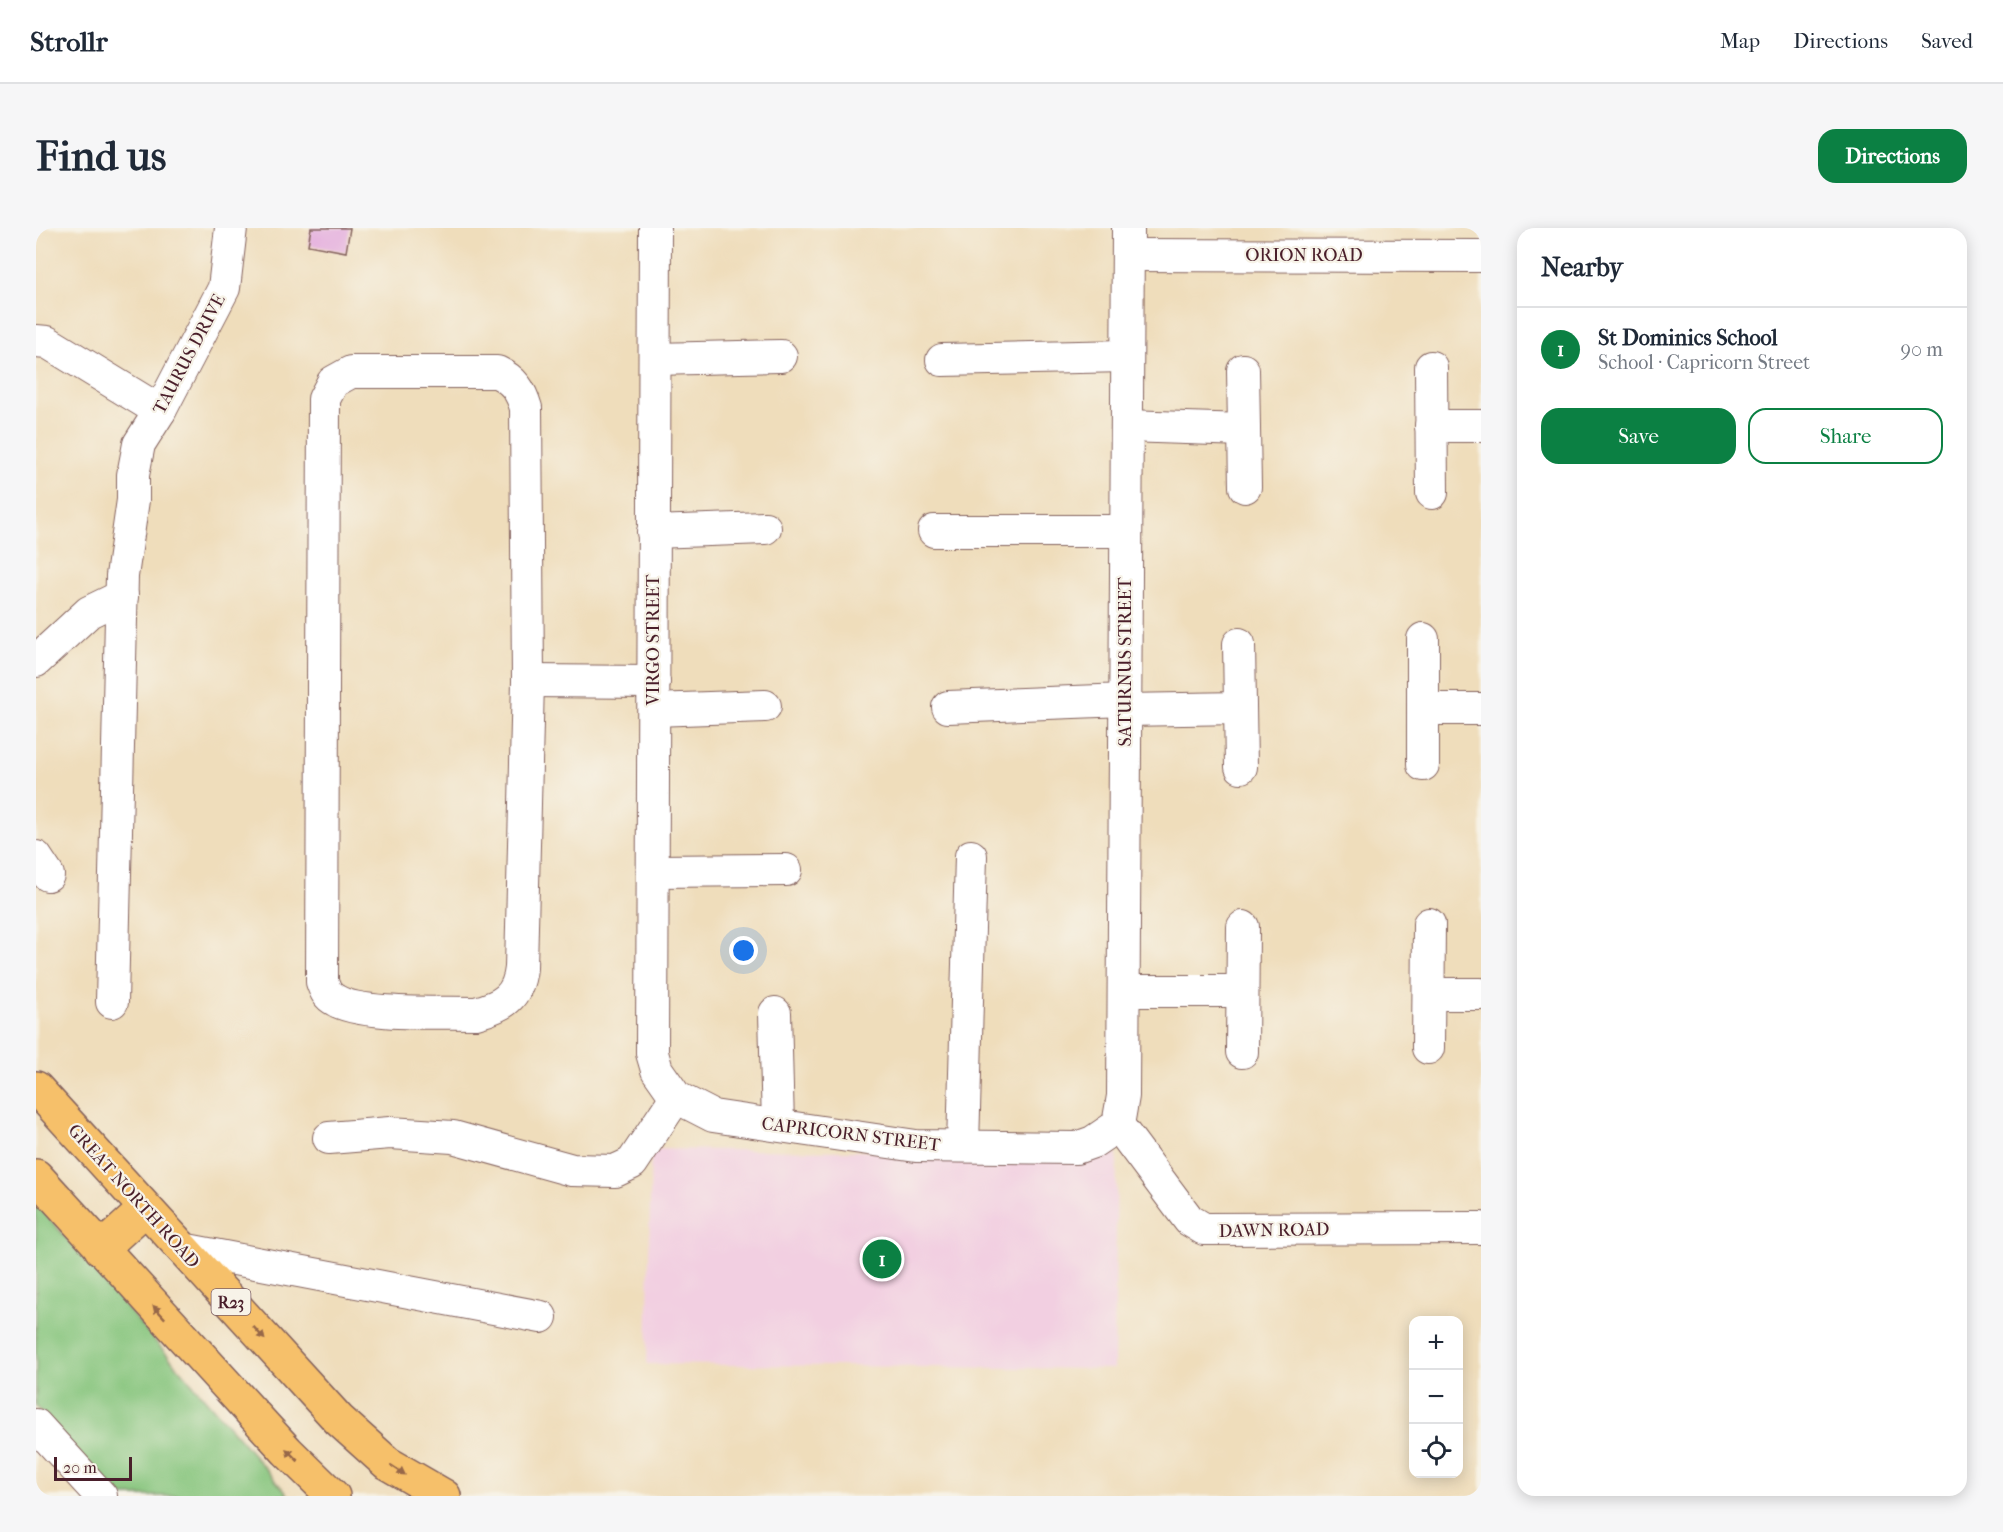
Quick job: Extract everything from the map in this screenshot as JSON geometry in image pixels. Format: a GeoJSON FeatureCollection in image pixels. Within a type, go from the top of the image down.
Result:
{"type":"FeatureCollection","features":[{"type":"Feature","properties":{"kind":"main road","name":"GREAT NORTH ROAD"},"geometry":{"type":"LineString","coordinates":[[36,1088],[326,1406],[364,1444],[410,1478],[444,1496]]}},
{"type":"Feature","properties":{"kind":"main road"},"geometry":{"type":"LineString","coordinates":[[36,1176],[287,1451],[333,1496]]}},
{"type":"Feature","properties":{"kind":"main road"},"geometry":{"type":"LineString","coordinates":[[101,1249],[145,1209]]}},
{"type":"Feature","properties":{"kind":"street","name":"TAURUS DRIVE"},"geometry":{"type":"LineString","coordinates":[[112,1002],[122,596],[133,500],[133,475],[139,444],[160,411],[224,288],[231,228]]}},
{"type":"Feature","properties":{"kind":"street","name":"VIRGO STREET"},"geometry":{"type":"LineString","coordinates":[[652,1053],[655,228]]}},
{"type":"Feature","properties":{"kind":"street","name":"ORION ROAD"},"geometry":{"type":"LineString","coordinates":[[1128,241],[1481,256]]}},
{"type":"Feature","properties":{"kind":"street","name":"SATURNUS STREET"},"geometry":{"type":"LineString","coordinates":[[1120,1110],[1124,991],[1128,241]]}},
{"type":"Feature","properties":{"kind":"street"},"geometry":{"type":"LineString","coordinates":[[40,347],[160,411]]}},
{"type":"Feature","properties":{"kind":"street"},"geometry":{"type":"LineString","coordinates":[[655,359],[780,356]]}},
{"type":"Feature","properties":{"kind":"street"},"geometry":{"type":"LineString","coordinates":[[942,360],[1126,357]]}},
{"type":"Feature","properties":{"kind":"street"},"geometry":{"type":"LineString","coordinates":[[1431,368],[1432,493]]}},
{"type":"Feature","properties":{"kind":"street"},"geometry":{"type":"LineString","coordinates":[[1243,369],[1245,487]]}},
{"type":"Feature","properties":{"kind":"street"},"geometry":{"type":"LineString","coordinates":[[497,372],[507,376],[519,388],[526,408],[528,681],[521,968],[515,993],[494,1009],[476,1013],[356,1008],[334,1000],[328,995],[322,982],[324,399],[333,382],[345,374],[497,372]]}},
{"type":"Feature","properties":{"kind":"street"},"geometry":{"type":"LineString","coordinates":[[1127,426],[1244,430]]}},
{"type":"Feature","properties":{"kind":"street"},"geometry":{"type":"LineString","coordinates":[[1431,426],[1481,426]]}},
{"type":"Feature","properties":{"kind":"street"},"geometry":{"type":"LineString","coordinates":[[653,532],[765,528]]}},
{"type":"Feature","properties":{"kind":"street"},"geometry":{"type":"LineString","coordinates":[[934,531],[1126,531]]}},
{"type":"Feature","properties":{"kind":"street"},"geometry":{"type":"LineString","coordinates":[[36,661],[89,612],[122,596]]}},
{"type":"Feature","properties":{"kind":"street"},"geometry":{"type":"LineString","coordinates":[[1423,639],[1423,765]]}},
{"type":"Feature","properties":{"kind":"street"},"geometry":{"type":"LineString","coordinates":[[1239,644],[1241,767]]}},
{"type":"Feature","properties":{"kind":"street"},"geometry":{"type":"LineString","coordinates":[[528,681],[765,706]]}},
{"type":"Feature","properties":{"kind":"street"},"geometry":{"type":"LineString","coordinates":[[948,707],[1125,705],[1240,708]]}},
{"type":"Feature","properties":{"kind":"street"},"geometry":{"type":"LineString","coordinates":[[1423,710],[1481,710]]}},
{"type":"Feature","properties":{"kind":"street"},"geometry":{"type":"LineString","coordinates":[[963,1146],[971,856]]}},
{"type":"Feature","properties":{"kind":"street"},"geometry":{"type":"LineString","coordinates":[[653,871],[786,870]]}},
{"type":"Feature","properties":{"kind":"street"},"geometry":{"type":"LineString","coordinates":[[1428,1048],[1429,924]]}},
{"type":"Feature","properties":{"kind":"street"},"geometry":{"type":"LineString","coordinates":[[1242,1053],[1243,927]]}},
{"type":"Feature","properties":{"kind":"street"},"geometry":{"type":"LineString","coordinates":[[1124,991],[1241,992]]}},
{"type":"Feature","properties":{"kind":"street"},"geometry":{"type":"LineString","coordinates":[[1429,994],[1481,994]]}},
{"type":"Feature","properties":{"kind":"street"},"geometry":{"type":"LineString","coordinates":[[775,1013],[778,1125]]}},
{"type":"Feature","properties":{"kind":"street","name":"CAPRICORN STREET"},"geometry":{"type":"LineString","coordinates":[[652,1053],[657,1070],[676,1097],[713,1116],[916,1146],[1076,1148],[1093,1142],[1120,1110]]}},
{"type":"Feature","properties":{"kind":"street"},"geometry":{"type":"LineString","coordinates":[[328,1138],[390,1133],[453,1137],[572,1170],[615,1171],[632,1163],[676,1097]]}},
{"type":"Feature","properties":{"kind":"street","name":"DAWN ROAD"},"geometry":{"type":"LineString","coordinates":[[1120,1110],[1183,1212],[1196,1226],[1204,1229],[1481,1228]]}},
{"type":"Feature","properties":{"kind":"street"},"geometry":{"type":"LineString","coordinates":[[182,1249],[542,1317]]}},
{"type":"Feature","properties":{"kind":"street"},"geometry":{"type":"LineString","coordinates":[[36,1425],[100,1496]]}},
{"type":"Feature","properties":{"kind":"shaded area"},"geometry":{"type":"Polygon","coordinates":[[[651,1149],[1117,1154],[1114,1369],[647,1364],[651,1149]]]}},
{"type":"Feature","properties":{"kind":"green space"},"geometry":{"type":"Polygon","coordinates":[[[36,1203],[289,1496],[116,1496],[36,1406],[36,1203]]]}},
{"type":"Feature","properties":{"kind":"building"},"geometry":{"type":"Polygon","coordinates":[[[311,228],[350,228],[346,252],[308,245],[311,228]]]}},
{"type":"Feature","properties":{"kind":"place","name":"St Dominics School"},"geometry":{"type":"Point","coordinates":[882,1259]}}]}
